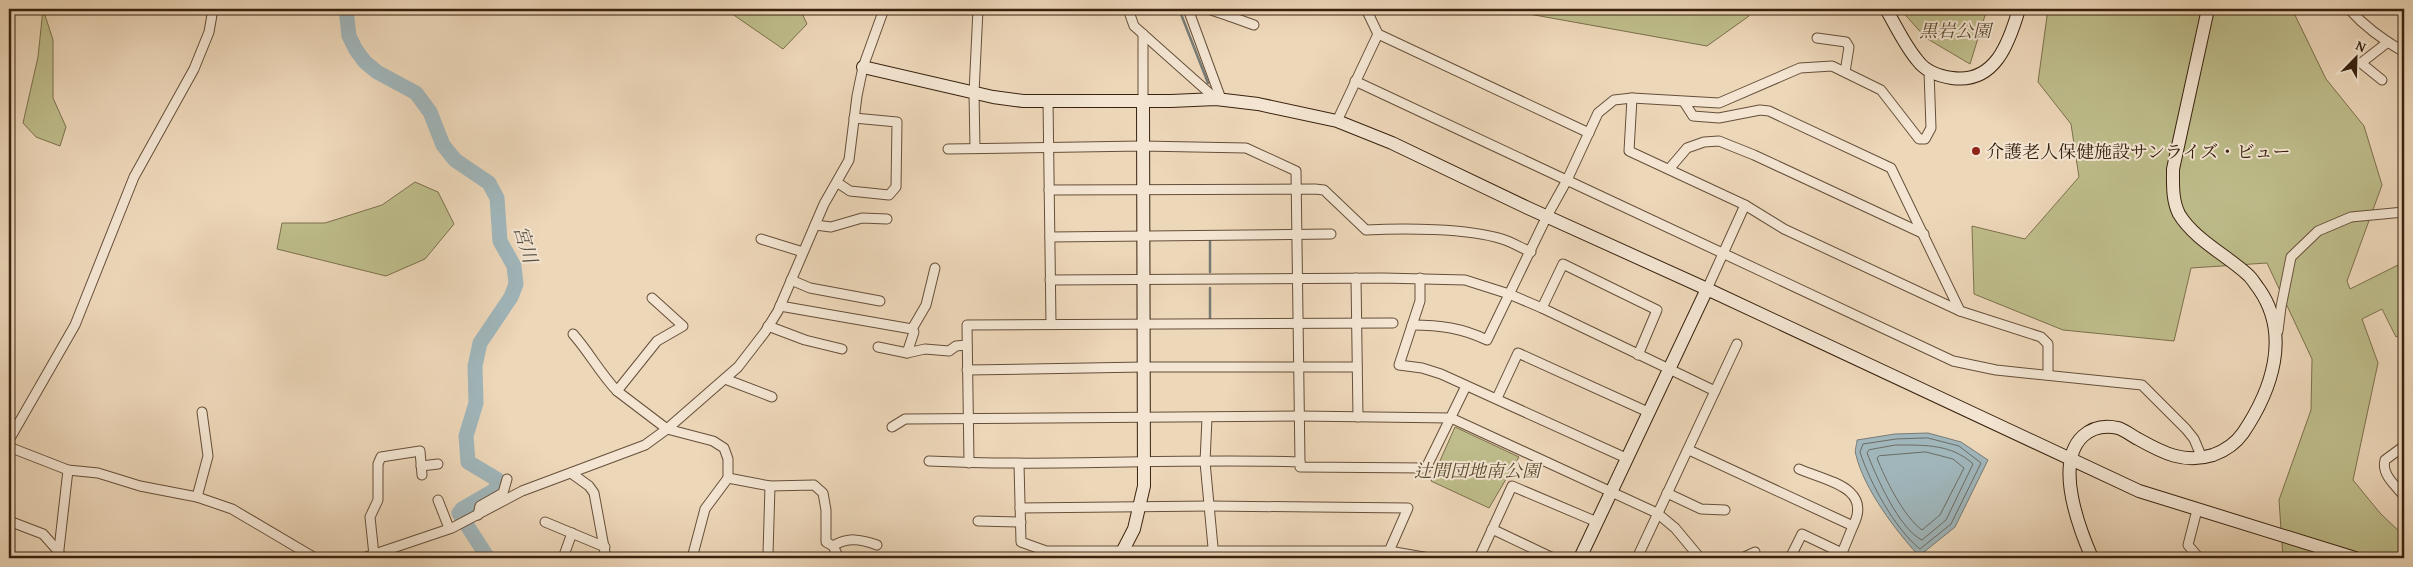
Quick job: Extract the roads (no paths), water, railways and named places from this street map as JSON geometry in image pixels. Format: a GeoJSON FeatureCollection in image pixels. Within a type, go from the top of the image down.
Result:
{"type":"FeatureCollection","features":[{"type":"Feature","properties":{"kind":"street"},"geometry":{"type":"LineString","coordinates":[[9,440],[75,325],[134,177],[194,69],[209,32],[213,9]]}},
{"type":"Feature","properties":{"kind":"street"},"geometry":{"type":"LineString","coordinates":[[363,558],[451,528],[522,491],[645,445],[667,429],[725,379],[747,357],[780,306],[824,204],[838,183],[849,160],[863,67],[884,9]]}},
{"type":"Feature","properties":{"kind":"street"},"geometry":{"type":"LineString","coordinates":[[975,148],[974,93],[978,9]]}},
{"type":"Feature","properties":{"kind":"street"},"geometry":{"type":"LineString","coordinates":[[1128,9],[1134,26],[1218,99]]}},
{"type":"Feature","properties":{"kind":"street"},"geometry":{"type":"LineString","coordinates":[[1188,9],[1218,99]]}},
{"type":"Feature","properties":{"kind":"street"},"geometry":{"type":"LineString","coordinates":[[1208,9],[1231,12],[1254,25]]}},
{"type":"Feature","properties":{"kind":"street"},"geometry":{"type":"LineString","coordinates":[[1366,9],[1378,34],[1589,133]]}},
{"type":"Feature","properties":{"kind":"street"},"geometry":{"type":"LineString","coordinates":[[1886,9],[1918,62],[1929,71],[1942,76],[1963,79],[1974,78],[1989,69],[1996,61],[2010,38],[2019,9]]}},
{"type":"Feature","properties":{"kind":"street"},"geometry":{"type":"LineString","coordinates":[[2208,9],[2173,169],[2172,192],[2178,212],[2190,228],[2250,276],[2266,299],[2278,340]]}},
{"type":"Feature","properties":{"kind":"street"},"geometry":{"type":"LineString","coordinates":[[2350,9],[2363,25],[2404,52]]}},
{"type":"Feature","properties":{"kind":"street"},"geometry":{"type":"LineString","coordinates":[[1122,555],[1141,506],[1145,463],[1142,189],[1143,34]]}},
{"type":"Feature","properties":{"kind":"street"},"geometry":{"type":"LineString","coordinates":[[1337,121],[1378,34]]}},
{"type":"Feature","properties":{"kind":"street"},"geometry":{"type":"LineString","coordinates":[[1817,38],[1846,42],[1849,47],[1845,72]]}},
{"type":"Feature","properties":{"kind":"street"},"geometry":{"type":"LineString","coordinates":[[2382,80],[2361,63],[2388,42]]}},
{"type":"Feature","properties":{"kind":"street"},"geometry":{"type":"LineString","coordinates":[[1412,325],[1444,326],[1469,332],[1487,340],[1547,216],[1567,180],[1598,113],[1614,100],[1632,98],[1719,103],[1800,68],[1832,66],[1881,90],[1919,139],[1925,138],[1931,128],[1929,71]]}},
{"type":"Feature","properties":{"kind":"street"},"geometry":{"type":"LineString","coordinates":[[863,67],[974,93],[1023,101],[1218,99],[1258,104],[1337,121],[1392,143],[1985,418],[2071,461],[2139,491],[2355,558]]}},
{"type":"Feature","properties":{"kind":"street"},"geometry":{"type":"LineString","coordinates":[[1356,81],[1953,361],[1996,370],[2142,384],[2186,429],[2194,439],[2202,458]]}},
{"type":"Feature","properties":{"kind":"street"},"geometry":{"type":"LineString","coordinates":[[1632,98],[1629,150],[1745,205],[1784,229],[1960,311],[2046,340],[2048,375]]}},
{"type":"Feature","properties":{"kind":"street"},"geometry":{"type":"LineString","coordinates":[[1048,101],[1051,324]]}},
{"type":"Feature","properties":{"kind":"street"},"geometry":{"type":"LineString","coordinates":[[1684,102],[1693,116],[1719,118],[1760,110],[1769,111],[1891,168],[1960,311]]}},
{"type":"Feature","properties":{"kind":"street"},"geometry":{"type":"LineString","coordinates":[[838,183],[850,191],[889,195],[896,187],[897,122],[854,118]]}},
{"type":"Feature","properties":{"kind":"street"},"geometry":{"type":"LineString","coordinates":[[1670,168],[1688,148],[1704,142],[1719,141],[1754,154],[1924,234]]}},
{"type":"Feature","properties":{"kind":"street"},"geometry":{"type":"LineString","coordinates":[[2404,144],[2404,151]]}},
{"type":"Feature","properties":{"kind":"street"},"geometry":{"type":"LineString","coordinates":[[948,149],[1142,146],[1246,148],[1296,171],[1300,467],[1426,468],[1466,386]]}},
{"type":"Feature","properties":{"kind":"street"},"geometry":{"type":"LineString","coordinates":[[1049,190],[1324,190],[1366,230],[1468,232],[1502,239],[1531,252]]}},
{"type":"Feature","properties":{"kind":"street"},"geometry":{"type":"LineString","coordinates":[[1580,558],[1745,205]]}},
{"type":"Feature","properties":{"kind":"street"},"geometry":{"type":"LineString","coordinates":[[2092,558],[2076,517],[2070,491],[2071,461],[2079,440],[2090,429],[2104,427],[2119,428],[2169,456],[2187,459],[2202,458],[2230,446],[2242,435],[2261,402],[2272,372],[2278,340],[2281,307],[2291,257],[2318,231],[2351,217],[2404,212]]}},
{"type":"Feature","properties":{"kind":"street"},"geometry":{"type":"LineString","coordinates":[[815,225],[831,227],[862,218],[887,219]]}},
{"type":"Feature","properties":{"kind":"street"},"geometry":{"type":"LineString","coordinates":[[1050,237],[1330,234]]}},
{"type":"Feature","properties":{"kind":"street"},"geometry":{"type":"LineString","coordinates":[[762,239],[803,252]]}},
{"type":"Feature","properties":{"kind":"street"},"geometry":{"type":"LineString","coordinates":[[1542,308],[1563,264],[1640,301],[1657,310],[1638,355]]}},
{"type":"Feature","properties":{"kind":"street"},"geometry":{"type":"LineString","coordinates":[[907,353],[914,332],[912,329],[926,305],[935,268]]}},
{"type":"Feature","properties":{"kind":"street"},"geometry":{"type":"LineString","coordinates":[[1050,280],[1356,278],[1465,280],[1510,294],[1542,308],[1715,392]]}},
{"type":"Feature","properties":{"kind":"street"},"geometry":{"type":"LineString","coordinates":[[1356,278],[1358,417]]}},
{"type":"Feature","properties":{"kind":"street"},"geometry":{"type":"LineString","coordinates":[[1420,278],[1420,301],[1399,365],[1422,368],[1441,374],[1626,458]]}},
{"type":"Feature","properties":{"kind":"street"},"geometry":{"type":"LineString","coordinates":[[791,280],[810,288],[880,301]]}},
{"type":"Feature","properties":{"kind":"street"},"geometry":{"type":"LineString","coordinates":[[618,391],[657,341],[683,326],[652,298]]}},
{"type":"Feature","properties":{"kind":"street"},"geometry":{"type":"LineString","coordinates":[[780,306],[912,329]]}},
{"type":"Feature","properties":{"kind":"street"},"geometry":{"type":"LineString","coordinates":[[969,463],[967,325],[1393,323]]}},
{"type":"Feature","properties":{"kind":"street"},"geometry":{"type":"LineString","coordinates":[[768,326],[805,340],[842,349]]}},
{"type":"Feature","properties":{"kind":"street"},"geometry":{"type":"LineString","coordinates":[[573,334],[590,353],[601,374],[618,391],[667,429],[713,441],[724,448],[728,458],[728,478],[705,509],[692,558]]}},
{"type":"Feature","properties":{"kind":"street"},"geometry":{"type":"LineString","coordinates":[[1637,558],[1737,344]]}},
{"type":"Feature","properties":{"kind":"street"},"geometry":{"type":"LineString","coordinates":[[878,347],[907,353],[925,349],[948,351],[956,346],[967,345]]}},
{"type":"Feature","properties":{"kind":"street"},"geometry":{"type":"LineString","coordinates":[[1497,398],[1518,352],[1648,412]]}},
{"type":"Feature","properties":{"kind":"street"},"geometry":{"type":"LineString","coordinates":[[967,370],[1144,367],[1357,367]]}},
{"type":"Feature","properties":{"kind":"street"},"geometry":{"type":"LineString","coordinates":[[725,379],[772,397]]}},
{"type":"Feature","properties":{"kind":"street"},"geometry":{"type":"LineString","coordinates":[[197,497],[208,456],[202,412]]}},
{"type":"Feature","properties":{"kind":"street"},"geometry":{"type":"LineString","coordinates":[[892,427],[905,418],[1207,418],[1299,416],[1451,418],[1657,513],[1675,528],[1700,558]]}},
{"type":"Feature","properties":{"kind":"street"},"geometry":{"type":"LineString","coordinates":[[1207,418],[1205,462],[1214,555]]}},
{"type":"Feature","properties":{"kind":"street"},"geometry":{"type":"LineString","coordinates":[[2404,446],[2384,460],[2383,466],[2386,474],[2404,496]]}},
{"type":"Feature","properties":{"kind":"street"},"geometry":{"type":"LineString","coordinates":[[9,447],[68,470],[98,474],[140,486],[197,497],[232,509],[315,558]]}},
{"type":"Feature","properties":{"kind":"street"},"geometry":{"type":"LineString","coordinates":[[1689,450],[1853,526]]}},
{"type":"Feature","properties":{"kind":"street"},"geometry":{"type":"LineString","coordinates":[[374,554],[370,517],[378,500],[378,464],[381,457],[420,451],[421,470],[438,464]]}},
{"type":"Feature","properties":{"kind":"street"},"geometry":{"type":"LineString","coordinates":[[929,461],[1020,464],[1300,462]]}},
{"type":"Feature","properties":{"kind":"street"},"geometry":{"type":"LineString","coordinates":[[1020,464],[1021,542],[1046,552],[1122,555],[1388,555],[1429,558]]}},
{"type":"Feature","properties":{"kind":"street"},"geometry":{"type":"LineString","coordinates":[[1790,558],[1802,534],[1841,556],[1858,515],[1859,506],[1850,491],[1799,469]]}},
{"type":"Feature","properties":{"kind":"street"},"geometry":{"type":"LineString","coordinates":[[59,555],[68,470]]}},
{"type":"Feature","properties":{"kind":"street"},"geometry":{"type":"LineString","coordinates":[[571,473],[589,486],[594,493],[606,558]]}},
{"type":"Feature","properties":{"kind":"street"},"geometry":{"type":"LineString","coordinates":[[728,478],[770,486],[814,485],[823,493],[826,510],[826,542],[833,546],[839,558]]}},
{"type":"Feature","properties":{"kind":"street"},"geometry":{"type":"LineString","coordinates":[[474,516],[480,506],[503,493],[507,479]]}},
{"type":"Feature","properties":{"kind":"street"},"geometry":{"type":"LineString","coordinates":[[768,554],[770,486]]}},
{"type":"Feature","properties":{"kind":"street"},"geometry":{"type":"LineString","coordinates":[[1479,558],[1512,486],[1597,522]]}},
{"type":"Feature","properties":{"kind":"street"},"geometry":{"type":"LineString","coordinates":[[1667,493],[1701,509],[1726,510]]}},
{"type":"Feature","properties":{"kind":"street"},"geometry":{"type":"LineString","coordinates":[[438,500],[451,528]]}},
{"type":"Feature","properties":{"kind":"street"},"geometry":{"type":"LineString","coordinates":[[1020,508],[1210,506],[1408,508],[1388,555]]}},
{"type":"Feature","properties":{"kind":"street"},"geometry":{"type":"LineString","coordinates":[[2197,510],[2188,545],[2199,558]]}},
{"type":"Feature","properties":{"kind":"street"},"geometry":{"type":"LineString","coordinates":[[9,521],[43,534],[59,555]]}},
{"type":"Feature","properties":{"kind":"street"},"geometry":{"type":"LineString","coordinates":[[978,521],[1021,522]]}},
{"type":"Feature","properties":{"kind":"street"},"geometry":{"type":"LineString","coordinates":[[545,522],[604,547]]}},
{"type":"Feature","properties":{"kind":"street"},"geometry":{"type":"LineString","coordinates":[[1492,529],[1552,558]]}},
{"type":"Feature","properties":{"kind":"street"},"geometry":{"type":"LineString","coordinates":[[563,558],[572,533]]}},
{"type":"Feature","properties":{"kind":"street"},"geometry":{"type":"LineString","coordinates":[[833,546],[844,539],[863,540],[877,545]]}},
{"type":"Feature","properties":{"kind":"street"},"geometry":{"type":"LineString","coordinates":[[1742,558],[1754,552]]}},
{"type":"Feature","properties":{"kind":"water"},"geometry":{"type":"Polygon","coordinates":[[[1928,433],[1961,442],[1988,460],[1955,527],[1919,556],[1891,522],[1873,495],[1860,468],[1855,449],[1857,440],[1895,434],[1928,433]]]}},
{"type":"Feature","properties":{"kind":"waterway","name":"宮川"},"geometry":{"type":"LineString","coordinates":[[346,9],[349,36],[365,62],[377,72],[416,93],[430,112],[443,145],[455,160],[489,183],[497,198],[500,241],[514,266],[516,284],[511,297],[480,343],[475,366],[476,403],[466,436],[468,462],[498,480],[495,490],[462,509],[459,513],[488,558]]}},
{"type":"Feature","properties":{"kind":"waterway"},"geometry":{"type":"LineString","coordinates":[[1179,9],[1208,83]]}},
{"type":"Feature","properties":{"kind":"waterway"},"geometry":{"type":"LineString","coordinates":[[1210,241],[1210,272]]}},
{"type":"Feature","properties":{"kind":"waterway"},"geometry":{"type":"LineString","coordinates":[[1210,288],[1210,319]]}},
{"type":"Feature","properties":{"kind":"place","name":"介護老人保健施設サンライズ・ビュー"},"geometry":{"type":"Point","coordinates":[1976,151]}},
{"type":"Feature","properties":{"kind":"park label","name":"黒岩公園"},"geometry":{"type":"Point","coordinates":[1955,30]}},
{"type":"Feature","properties":{"kind":"park label","name":"辻間団地南公園"},"geometry":{"type":"Point","coordinates":[1477,470]}}]}
